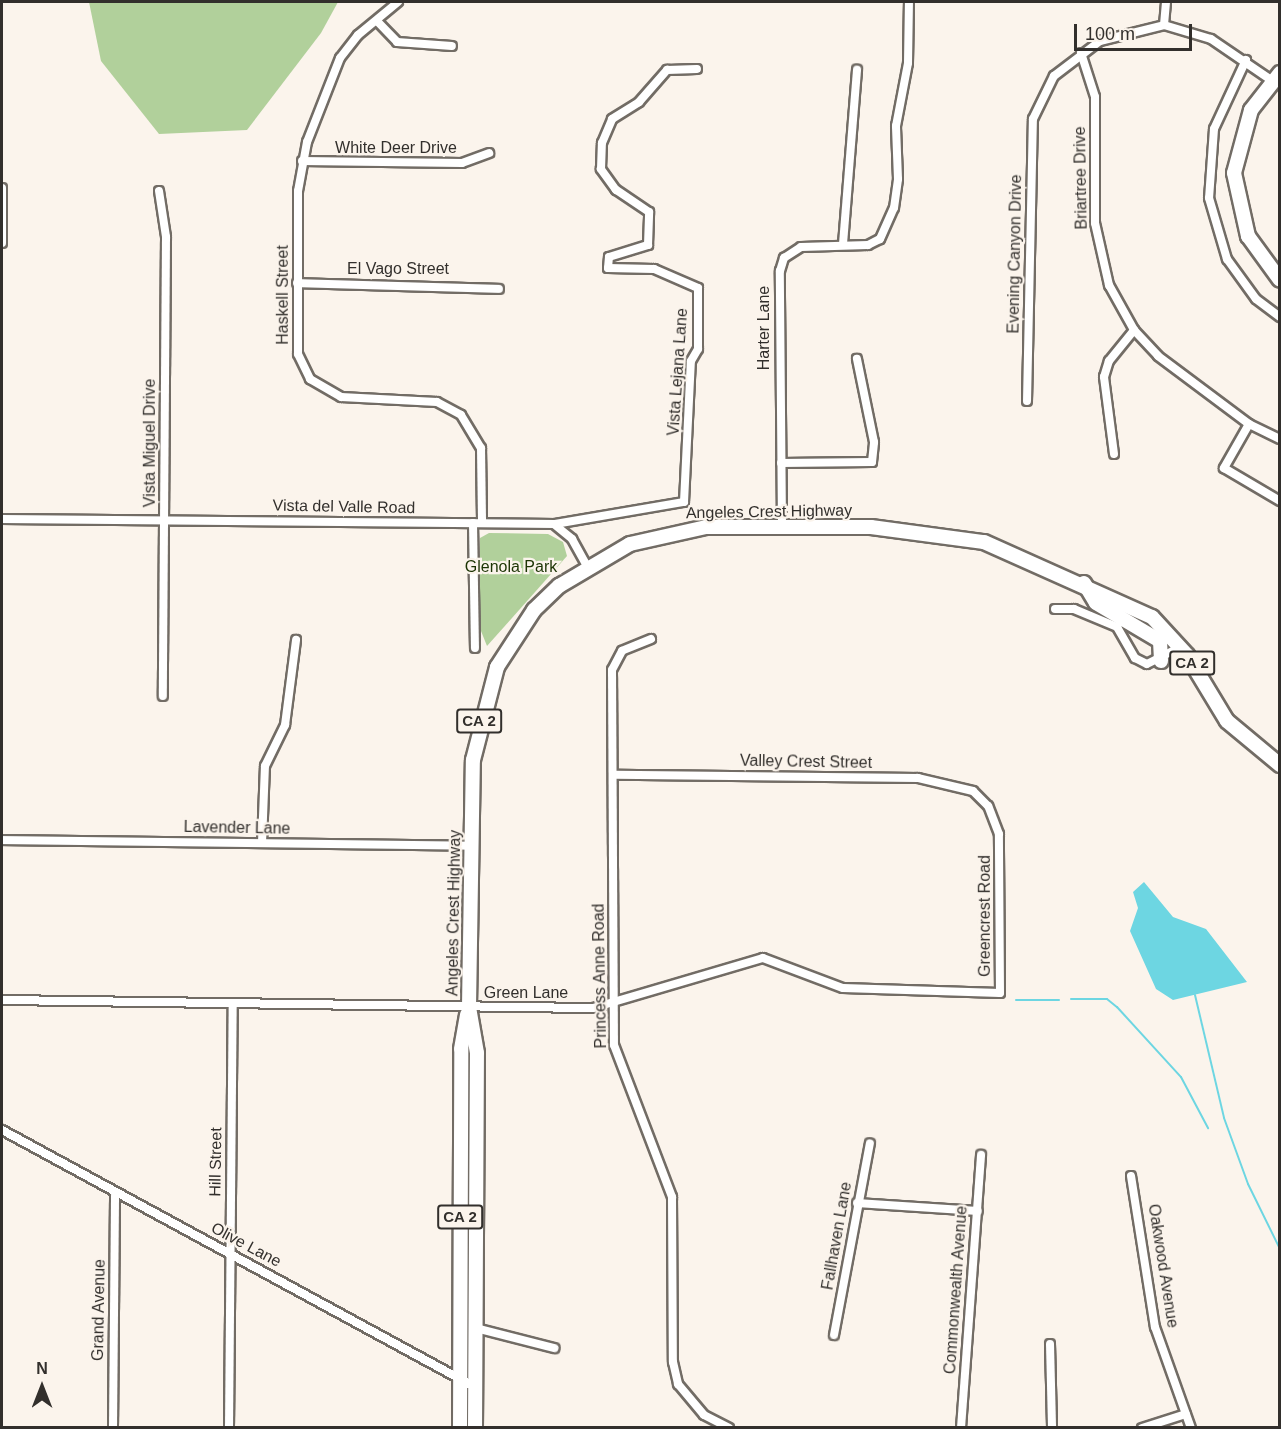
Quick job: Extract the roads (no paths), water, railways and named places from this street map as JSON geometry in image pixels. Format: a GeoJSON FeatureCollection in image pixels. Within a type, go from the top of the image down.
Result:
{"type":"FeatureCollection","features":[{"type":"Feature","properties":{"kind":"main road"},"geometry":{"type":"LineString","coordinates":[[1275,76],[1239,136],[1234,181],[1248,236],[1280,280]]}},
{"type":"Feature","properties":{"kind":"main road","name":"Angeles Crest Highway"},"geometry":{"type":"LineString","coordinates":[[460,1428],[461,1049],[469,1008],[472,759],[497,667],[534,610],[587,566],[671,531],[782,525],[916,530],[970,539],[1084,583],[1152,617],[1181,647],[1227,721],[1280,765]]}},
{"type":"Feature","properties":{"kind":"main road"},"geometry":{"type":"LineString","coordinates":[[1084,583],[1096,603],[1160,641],[1161,661]]}},
{"type":"Feature","properties":{"kind":"main road","name":"Angeles Crest Highway"},"geometry":{"type":"LineString","coordinates":[[469,1008],[477,1053],[475,1428]]}},
{"type":"Feature","properties":{"kind":"street","name":"Haskell Street"},"geometry":{"type":"LineString","coordinates":[[398,2],[340,58],[302,161],[297,283],[298,354],[321,388],[349,398],[437,402],[470,424],[482,448],[482,524]]}},
{"type":"Feature","properties":{"kind":"street","name":"Harter Lane"},"geometry":{"type":"LineString","coordinates":[[782,525],[780,271],[791,251],[880,239],[894,207],[909,2]]}},
{"type":"Feature","properties":{"kind":"street"},"geometry":{"type":"LineString","coordinates":[[1164,25],[1166,2]]}},
{"type":"Feature","properties":{"kind":"street"},"geometry":{"type":"LineString","coordinates":[[377,21],[397,42],[452,46]]}},
{"type":"Feature","properties":{"kind":"street"},"geometry":{"type":"LineString","coordinates":[[1081,53],[1131,30],[1164,25],[1187,29],[1275,76]]}},
{"type":"Feature","properties":{"kind":"street","name":"Evening Canyon Drive"},"geometry":{"type":"LineString","coordinates":[[1027,401],[1036,108],[1054,76],[1081,53]]}},
{"type":"Feature","properties":{"kind":"street","name":"Briartree Drive"},"geometry":{"type":"LineString","coordinates":[[1081,53],[1095,97],[1095,223],[1109,285],[1134,330],[1158,356],[1249,424],[1280,439]]}},
{"type":"Feature","properties":{"kind":"street"},"geometry":{"type":"LineString","coordinates":[[1246,60],[1214,129],[1209,198],[1227,260],[1256,298],[1280,316]]}},
{"type":"Feature","properties":{"kind":"street","name":"Vista Lejana Lane"},"geometry":{"type":"LineString","coordinates":[[684,502],[691,361],[698,348],[698,288],[689,280],[654,269],[608,268],[609,257],[617,252],[634,253],[648,245],[649,212],[611,187],[601,169],[602,142],[612,119],[639,102],[667,70],[697,69]]}},
{"type":"Feature","properties":{"kind":"street"},"geometry":{"type":"LineString","coordinates":[[843,244],[857,70]]}},
{"type":"Feature","properties":{"kind":"street","name":"White Deer Drive"},"geometry":{"type":"LineString","coordinates":[[302,161],[462,163],[489,153]]}},
{"type":"Feature","properties":{"kind":"street"},"geometry":{"type":"LineString","coordinates":[[2,188],[2,243]]}},
{"type":"Feature","properties":{"kind":"street","name":"Vista Miguel Drive"},"geometry":{"type":"LineString","coordinates":[[159,191],[166,237],[163,696]]}},
{"type":"Feature","properties":{"kind":"street","name":"El Vago Street"},"geometry":{"type":"LineString","coordinates":[[297,283],[499,289]]}},
{"type":"Feature","properties":{"kind":"street"},"geometry":{"type":"LineString","coordinates":[[1114,454],[1104,377],[1109,361],[1134,330]]}},
{"type":"Feature","properties":{"kind":"street"},"geometry":{"type":"LineString","coordinates":[[781,463],[872,462],[874,442],[856,359]]}},
{"type":"Feature","properties":{"kind":"street"},"geometry":{"type":"LineString","coordinates":[[1249,424],[1224,468],[1280,501]]}},
{"type":"Feature","properties":{"kind":"street","name":"Vista del Valle Road"},"geometry":{"type":"LineString","coordinates":[[2,519],[555,525],[684,502]]}},
{"type":"Feature","properties":{"kind":"street"},"geometry":{"type":"LineString","coordinates":[[473,524],[475,648]]}},
{"type":"Feature","properties":{"kind":"street"},"geometry":{"type":"LineString","coordinates":[[555,525],[572,539],[587,566]]}},
{"type":"Feature","properties":{"kind":"street"},"geometry":{"type":"LineString","coordinates":[[1055,609],[1074,609],[1117,627],[1135,658],[1148,664],[1161,661],[1181,647]]}},
{"type":"Feature","properties":{"kind":"street","name":"Princess Anne Road"},"geometry":{"type":"LineString","coordinates":[[651,639],[630,645],[615,658],[613,1006],[616,1056],[672,1197],[673,1362],[678,1384],[704,1415],[729,1428]]}},
{"type":"Feature","properties":{"kind":"street"},"geometry":{"type":"LineString","coordinates":[[262,843],[265,766],[285,725],[296,640]]}},
{"type":"Feature","properties":{"kind":"street","name":"Valley Crest Street"},"geometry":{"type":"LineString","coordinates":[[615,775],[942,780],[974,791],[988,806]]}},
{"type":"Feature","properties":{"kind":"street","name":"Greencrest Road"},"geometry":{"type":"LineString","coordinates":[[988,806],[1001,851],[1000,993]]}},
{"type":"Feature","properties":{"kind":"street","name":"Lavender Lane"},"geometry":{"type":"LineString","coordinates":[[2,840],[471,846]]}},
{"type":"Feature","properties":{"kind":"street","name":"Green Lane"},"geometry":{"type":"LineString","coordinates":[[2,1000],[469,1008],[613,1006],[763,958],[843,988],[1000,993]]}},
{"type":"Feature","properties":{"kind":"street","name":"Hill Street"},"geometry":{"type":"LineString","coordinates":[[229,1428],[232,1004]]}},
{"type":"Feature","properties":{"kind":"street","name":"Olive Lane"},"geometry":{"type":"LineString","coordinates":[[2,1130],[475,1387]]}},
{"type":"Feature","properties":{"kind":"street","name":"Fallhaven Lane"},"geometry":{"type":"LineString","coordinates":[[834,1335],[870,1143]]}},
{"type":"Feature","properties":{"kind":"street","name":"Commonwealth Avenue"},"geometry":{"type":"LineString","coordinates":[[961,1428],[981,1155]]}},
{"type":"Feature","properties":{"kind":"street","name":"Oakwood Avenue"},"geometry":{"type":"LineString","coordinates":[[1131,1176],[1155,1327],[1191,1428]]}},
{"type":"Feature","properties":{"kind":"street","name":"Grand Avenue"},"geometry":{"type":"LineString","coordinates":[[112,1428],[116,1192]]}},
{"type":"Feature","properties":{"kind":"street"},"geometry":{"type":"LineString","coordinates":[[857,1203],[978,1211]]}},
{"type":"Feature","properties":{"kind":"street"},"geometry":{"type":"LineString","coordinates":[[476,1328],[554,1348]]}},
{"type":"Feature","properties":{"kind":"street"},"geometry":{"type":"LineString","coordinates":[[1050,1344],[1052,1428]]}},
{"type":"Feature","properties":{"kind":"street"},"geometry":{"type":"LineString","coordinates":[[1142,1428],[1186,1414]]}},
{"type":"Feature","properties":{"kind":"water"},"geometry":{"type":"Polygon","coordinates":[[[1144,882],[1173,917],[1206,929],[1247,982],[1173,1000],[1156,989],[1130,931],[1138,908],[1133,892],[1144,882]]]}},
{"type":"Feature","properties":{"kind":"waterway"},"geometry":{"type":"LineString","coordinates":[[1195,995],[1224,1118],[1248,1184],[1280,1249]]}},
{"type":"Feature","properties":{"kind":"waterway"},"geometry":{"type":"LineString","coordinates":[[1071,999],[1107,999],[1117,1007],[1181,1077],[1208,1128]]}},
{"type":"Feature","properties":{"kind":"waterway"},"geometry":{"type":"LineString","coordinates":[[1016,1000],[1059,1000]]}},
{"type":"Feature","properties":{"kind":"park label","name":"Glenola Park"},"geometry":{"type":"Point","coordinates":[511,567]}}]}
